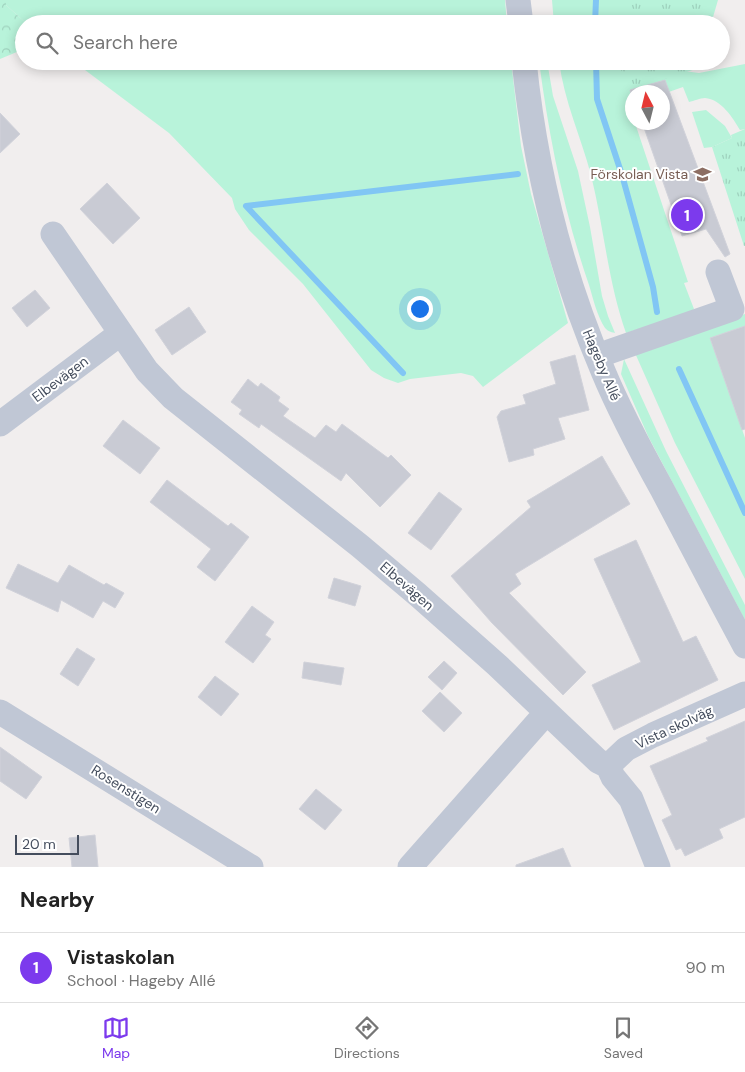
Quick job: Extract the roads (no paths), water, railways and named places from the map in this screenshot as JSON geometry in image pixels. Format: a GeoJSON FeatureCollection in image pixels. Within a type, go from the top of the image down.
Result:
{"type":"FeatureCollection","features":[{"type":"Feature","properties":{"kind":"street"},"geometry":{"type":"LineString","coordinates":[[518,0],[520,15]]}},
{"type":"Feature","properties":{"kind":"street","name":"Hageby Allé"},"geometry":{"type":"LineString","coordinates":[[525,70],[529,106],[546,198],[557,240],[597,356],[636,440],[745,646]]}},
{"type":"Feature","properties":{"kind":"street","name":"Elbevägen"},"geometry":{"type":"LineString","coordinates":[[53,234],[147,370],[173,398],[360,546],[497,665],[598,761],[608,766],[613,777],[631,799],[658,867]]}},
{"type":"Feature","properties":{"kind":"street"},"geometry":{"type":"LineString","coordinates":[[597,356],[732,309],[718,272]]}},
{"type":"Feature","properties":{"kind":"street","name":"Elbevägen"},"geometry":{"type":"LineString","coordinates":[[0,424],[121,333]]}},
{"type":"Feature","properties":{"kind":"street","name":"Vista skolväg"},"geometry":{"type":"LineString","coordinates":[[608,766],[626,749],[745,694]]}},
{"type":"Feature","properties":{"kind":"street","name":"Rosenstigen"},"geometry":{"type":"LineString","coordinates":[[0,712],[251,867]]}},
{"type":"Feature","properties":{"kind":"street"},"geometry":{"type":"LineString","coordinates":[[410,867],[546,713]]}},
{"type":"Feature","properties":{"kind":"waterway"},"geometry":{"type":"LineString","coordinates":[[595,15],[596,0]]}},
{"type":"Feature","properties":{"kind":"waterway"},"geometry":{"type":"LineString","coordinates":[[596,70],[597,99],[622,175],[653,287],[657,312]]}},
{"type":"Feature","properties":{"kind":"waterway"},"geometry":{"type":"LineString","coordinates":[[403,373],[246,206],[518,174]]}},
{"type":"Feature","properties":{"kind":"waterway"},"geometry":{"type":"LineString","coordinates":[[679,369],[745,513]]}},
{"type":"Feature","properties":{"kind":"place","name":"Förskolan Vista"},"geometry":{"type":"Point","coordinates":[702,174]}},
{"type":"Feature","properties":{"kind":"place","name":"Vistaskolan"},"geometry":{"type":"Point","coordinates":[687,215]}}]}
